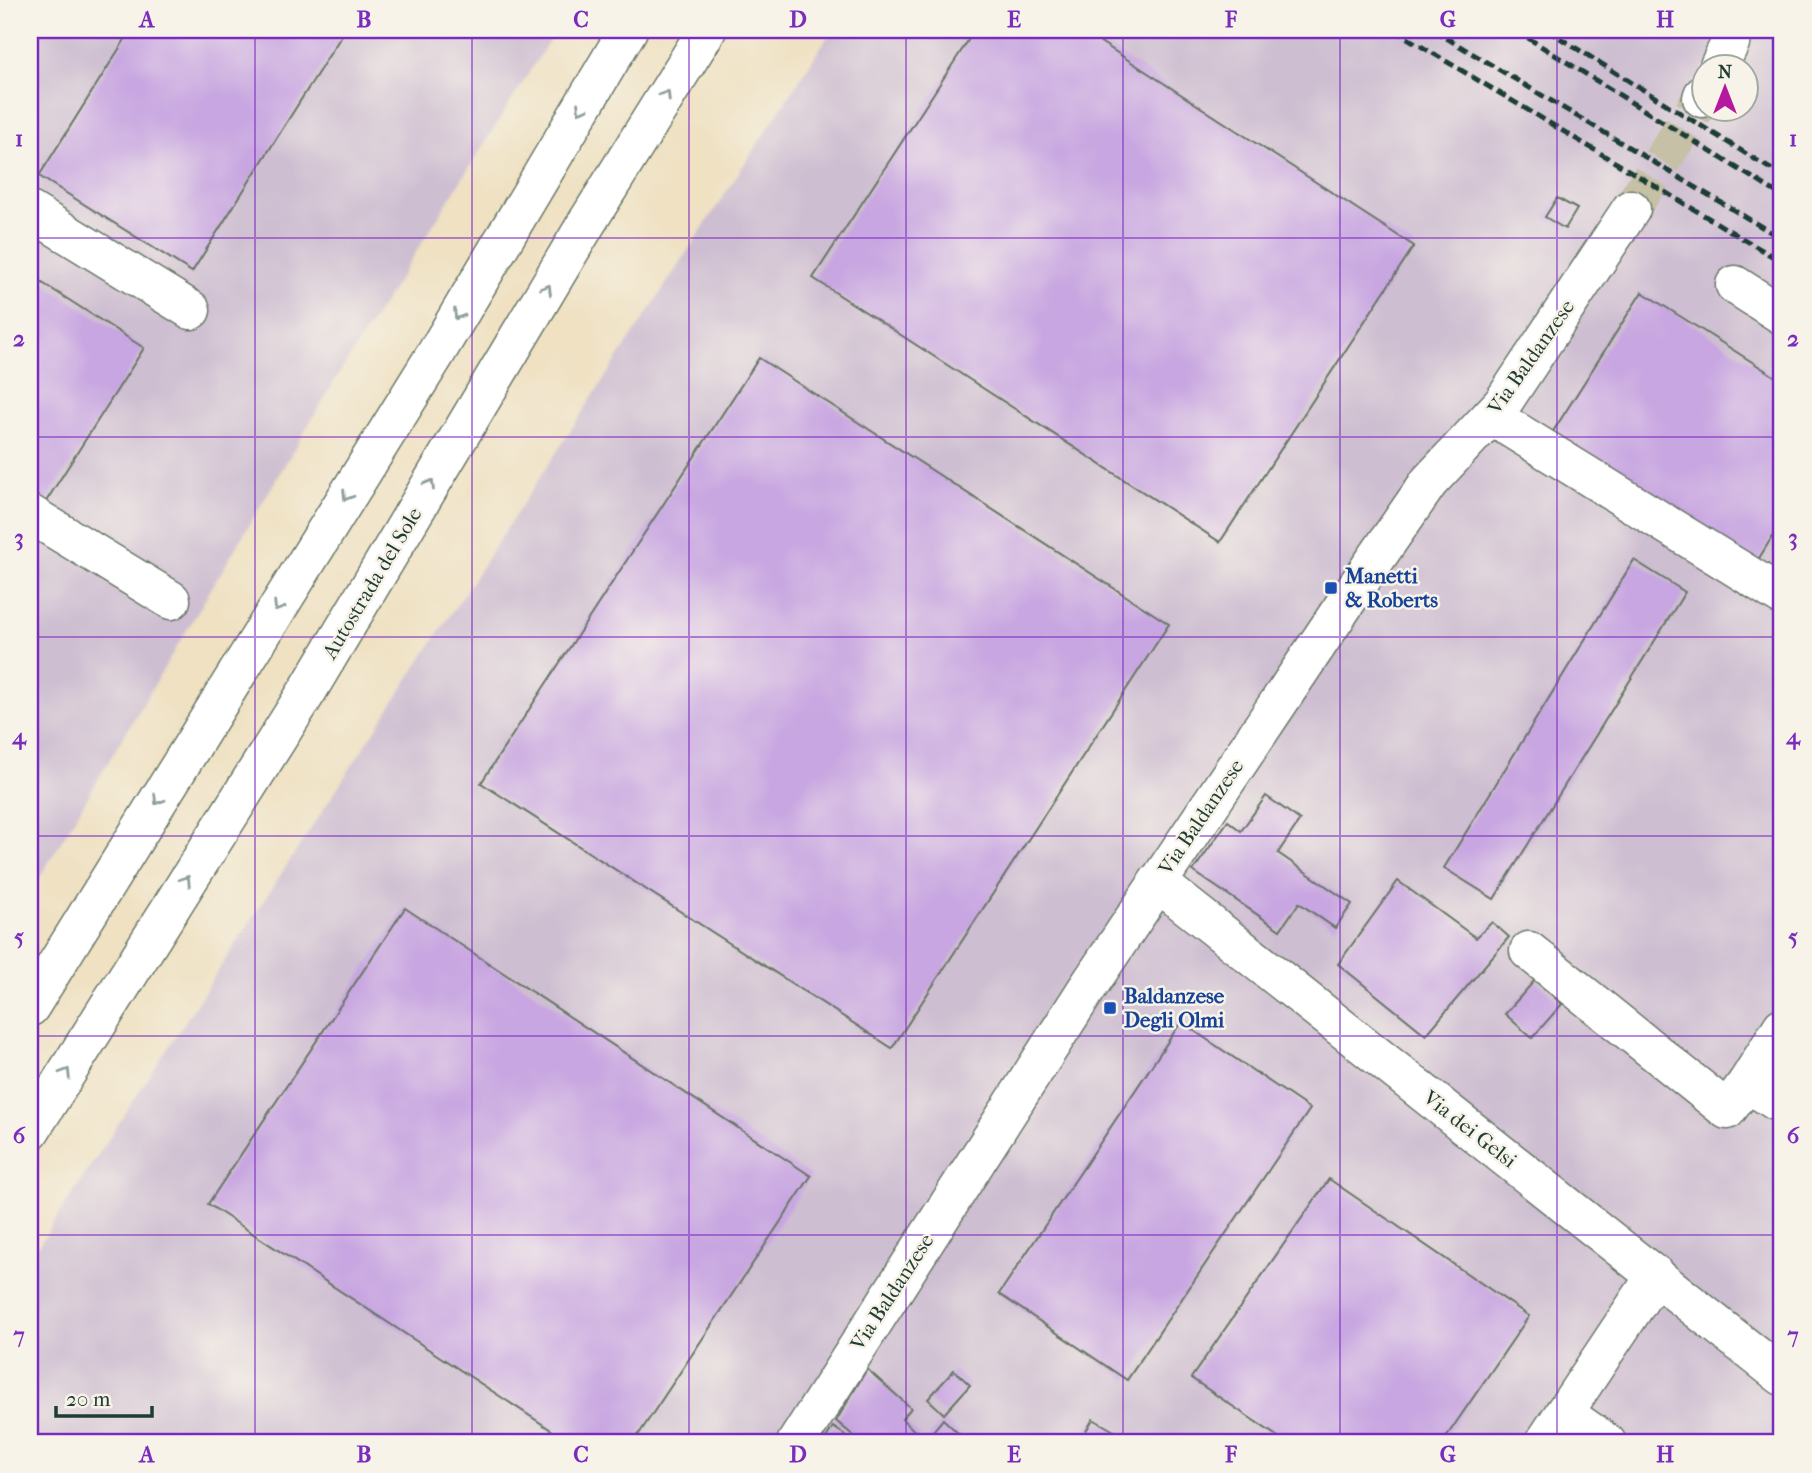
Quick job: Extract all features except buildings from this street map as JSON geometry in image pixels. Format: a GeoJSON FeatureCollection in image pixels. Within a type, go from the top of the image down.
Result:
{"type":"FeatureCollection","features":[{"type":"Feature","properties":{"kind":"main road"},"geometry":{"type":"LineString","coordinates":[[30,1007],[41,982],[428,366],[628,30]]}},
{"type":"Feature","properties":{"kind":"main road","name":"Autostrada del Sole"},"geometry":{"type":"LineString","coordinates":[[30,1131],[307,690],[586,224],[707,30]]}},
{"type":"Feature","properties":{"kind":"main road"},"geometry":{"type":"LineString","coordinates":[[1725,52],[1732,30]]}},
{"type":"Feature","properties":{"kind":"main road","name":"Via Baldanzese"},"geometry":{"type":"LineString","coordinates":[[796,1443],[1157,882],[1429,482],[1510,393],[1630,209]]}},
{"type":"Feature","properties":{"kind":"main road"},"geometry":{"type":"LineString","coordinates":[[30,211],[191,310]]}},
{"type":"Feature","properties":{"kind":"main road"},"geometry":{"type":"LineString","coordinates":[[1735,285],[1782,314]]}},
{"type":"Feature","properties":{"kind":"main road"},"geometry":{"type":"LineString","coordinates":[[1491,416],[1782,596]]}},
{"type":"Feature","properties":{"kind":"main road"},"geometry":{"type":"LineString","coordinates":[[30,514],[171,600]]}},
{"type":"Feature","properties":{"kind":"main road","name":"Via dei Gelsi"},"geometry":{"type":"LineString","coordinates":[[1157,882],[1782,1376]]}},
{"type":"Feature","properties":{"kind":"main road"},"geometry":{"type":"LineString","coordinates":[[1529,951],[1727,1110],[1782,1027]]}},
{"type":"Feature","properties":{"kind":"main road"},"geometry":{"type":"LineString","coordinates":[[1747,1083],[1782,1105]]}},
{"type":"Feature","properties":{"kind":"main road"},"geometry":{"type":"LineString","coordinates":[[1607,1443],[1554,1428],[1656,1275]]}},
{"type":"Feature","properties":{"kind":"shaded area"},"geometry":{"type":"Polygon","coordinates":[[[30,30],[556,30],[334,382],[30,894],[30,30]]]}},
{"type":"Feature","properties":{"kind":"shaded area"},"geometry":{"type":"Polygon","coordinates":[[[832,30],[1782,30],[1782,1443],[30,1443],[30,1259],[832,30]]]}},
{"type":"Feature","properties":{"kind":"tunnel"},"geometry":{"type":"LineString","coordinates":[[1631,209],[1689,118]]}},
{"type":"Feature","properties":{"kind":"railway"},"geometry":{"type":"LineString","coordinates":[[1394,30],[1782,262]]}},
{"type":"Feature","properties":{"kind":"railway"},"geometry":{"type":"LineString","coordinates":[[1433,30],[1782,239]]}},
{"type":"Feature","properties":{"kind":"railway"},"geometry":{"type":"LineString","coordinates":[[1515,30],[1782,196]]}},
{"type":"Feature","properties":{"kind":"railway"},"geometry":{"type":"LineString","coordinates":[[1547,30],[1782,176]]}},
{"type":"Feature","properties":{"kind":"place","name":"Manetti & Roberts"},"geometry":{"type":"Point","coordinates":[1331,588]}},
{"type":"Feature","properties":{"kind":"place","name":"Baldanzese Degli Olmi"},"geometry":{"type":"Point","coordinates":[1110,1008]}}]}
